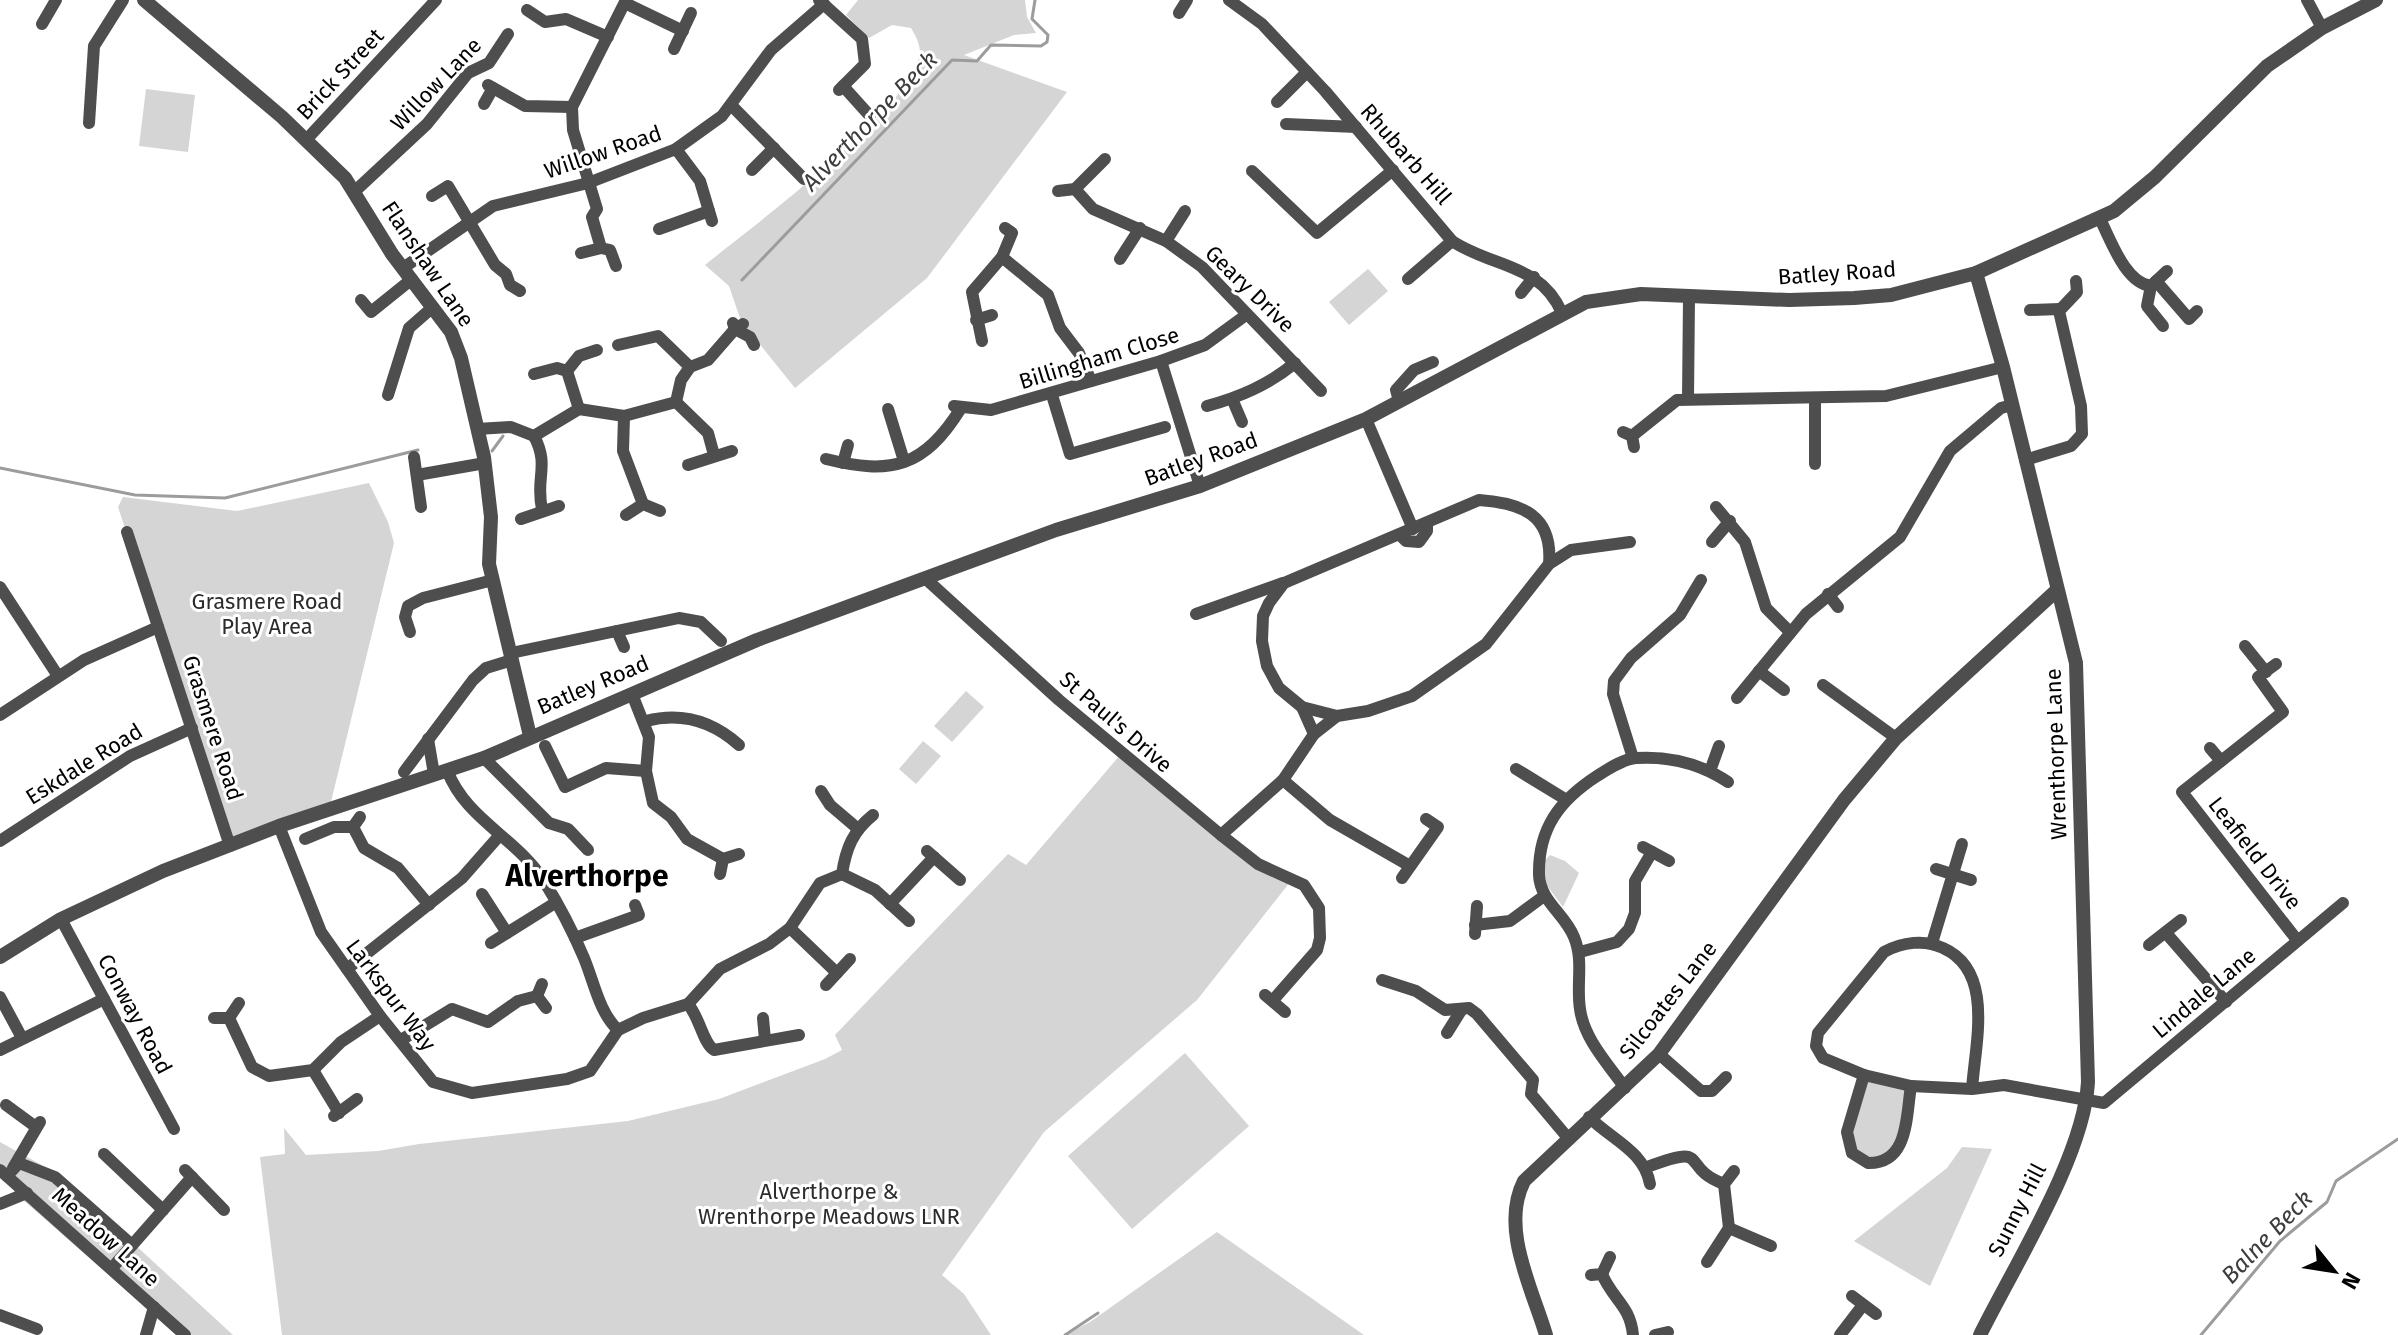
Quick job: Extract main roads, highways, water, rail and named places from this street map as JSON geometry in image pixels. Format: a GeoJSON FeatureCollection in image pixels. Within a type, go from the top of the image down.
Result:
{"type":"FeatureCollection","features":[{"type":"Feature","properties":{"kind":"waterway","name":"Alverthorpe Beck"},"geometry":{"type":"LineString","coordinates":[[742,280],[952,60],[977,61],[991,45],[1041,46],[1047,42],[1048,35],[1032,19],[1035,0]]}},
{"type":"Feature","properties":{"kind":"waterway","name":"Alverthorpe Beck"},"geometry":{"type":"LineString","coordinates":[[492,451],[503,436]]}},
{"type":"Feature","properties":{"kind":"waterway","name":"Alverthorpe Beck"},"geometry":{"type":"LineString","coordinates":[[0,468],[135,495],[225,498],[418,450]]}},
{"type":"Feature","properties":{"kind":"waterway","name":"Balne Beck"},"geometry":{"type":"LineString","coordinates":[[2201,1335],[2280,1241],[2327,1202],[2336,1181],[2398,1139]]}},
{"type":"Feature","properties":{"kind":"waterway"},"geometry":{"type":"LineString","coordinates":[[1065,1335],[1098,1313]]}},
{"type":"Feature","properties":{"kind":"district","name":"Alverthorpe"},"geometry":{"type":"Point","coordinates":[587,876]}},
{"type":"Feature","properties":{"kind":"park label","name":"Grasmere Road Play Area"},"geometry":{"type":"Point","coordinates":[267,614]}},
{"type":"Feature","properties":{"kind":"park label","name":"Alverthorpe & Wrenthorpe Meadows LNR"},"geometry":{"type":"Point","coordinates":[829,1204]}}]}
